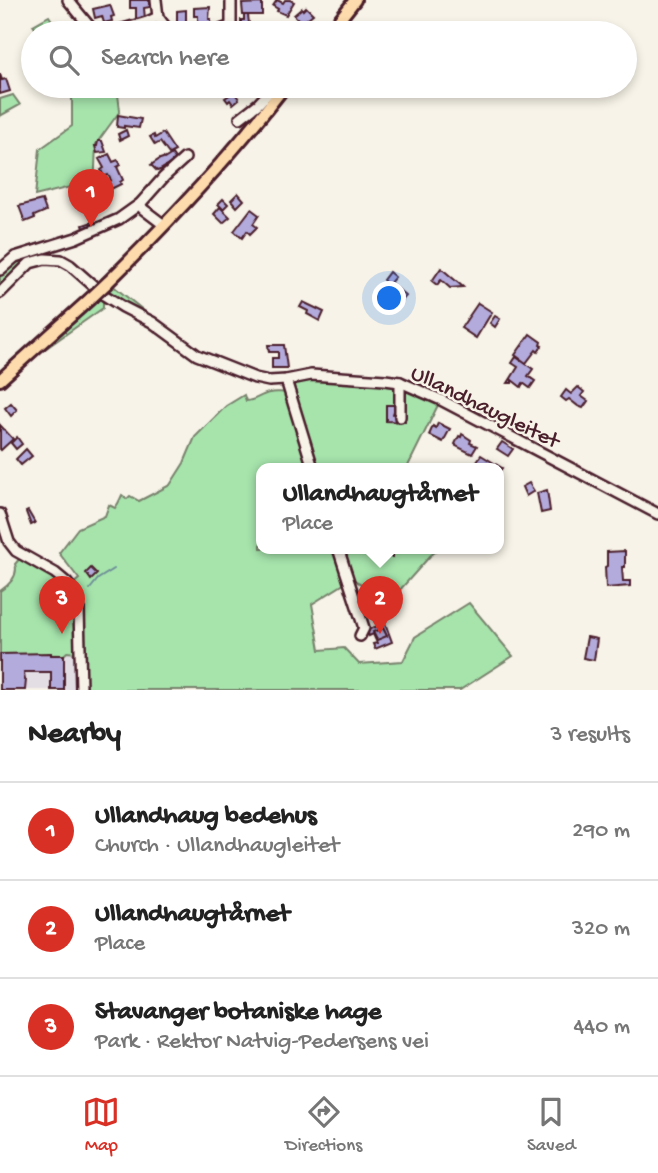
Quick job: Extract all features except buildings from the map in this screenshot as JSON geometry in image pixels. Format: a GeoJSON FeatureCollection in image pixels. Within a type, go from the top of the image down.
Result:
{"type":"FeatureCollection","features":[{"type":"Feature","properties":{"kind":"main road"},"geometry":{"type":"LineString","coordinates":[[335,21],[349,0]]}},
{"type":"Feature","properties":{"kind":"main road"},"geometry":{"type":"LineString","coordinates":[[337,21],[355,0]]}},
{"type":"Feature","properties":{"kind":"main road"},"geometry":{"type":"LineString","coordinates":[[0,380],[91,299],[164,225],[275,98]]}},
{"type":"Feature","properties":{"kind":"main road"},"geometry":{"type":"LineString","coordinates":[[0,388],[50,337]]}},
{"type":"Feature","properties":{"kind":"street"},"geometry":{"type":"LineString","coordinates":[[68,0],[85,21]]}},
{"type":"Feature","properties":{"kind":"street"},"geometry":{"type":"LineString","coordinates":[[156,0],[161,21]]}},
{"type":"Feature","properties":{"kind":"street"},"geometry":{"type":"LineString","coordinates":[[231,0],[231,21]]}},
{"type":"Feature","properties":{"kind":"street"},"geometry":{"type":"LineString","coordinates":[[149,21],[158,17]]}},
{"type":"Feature","properties":{"kind":"street"},"geometry":{"type":"LineString","coordinates":[[240,118],[264,98]]}},
{"type":"Feature","properties":{"kind":"street"},"geometry":{"type":"LineString","coordinates":[[0,293],[28,259],[106,226],[140,204],[185,158]]}},
{"type":"Feature","properties":{"kind":"street"},"geometry":{"type":"LineString","coordinates":[[140,204],[164,225]]}},
{"type":"Feature","properties":{"kind":"street"},"geometry":{"type":"LineString","coordinates":[[0,270],[15,257],[59,259],[55,246]]}},
{"type":"Feature","properties":{"kind":"street","name":"Ullandhaugleitet"},"geometry":{"type":"LineString","coordinates":[[59,259],[70,265],[104,295],[152,322],[192,352],[269,381],[311,375],[400,382],[441,400],[658,514]]}},
{"type":"Feature","properties":{"kind":"street"},"geometry":{"type":"LineString","coordinates":[[286,380],[311,463]]}},
{"type":"Feature","properties":{"kind":"street"},"geometry":{"type":"LineString","coordinates":[[400,382],[400,417]]}},
{"type":"Feature","properties":{"kind":"street"},"geometry":{"type":"LineString","coordinates":[[0,514],[9,542],[16,551],[55,573],[75,593],[79,609],[81,690]]}},
{"type":"Feature","properties":{"kind":"street"},"geometry":{"type":"LineString","coordinates":[[340,554],[365,628],[360,636]]}},
{"type":"Feature","properties":{"kind":"shaded area"},"geometry":{"type":"Polygon","coordinates":[[[68,652],[76,653],[83,690],[0,690],[0,654],[64,655],[68,652]]]}},
{"type":"Feature","properties":{"kind":"green space"},"geometry":{"type":"Polygon","coordinates":[[[13,95],[20,105],[0,116],[0,99],[13,95]]]}},
{"type":"Feature","properties":{"kind":"green space"},"geometry":{"type":"Polygon","coordinates":[[[72,98],[118,98],[120,111],[96,144],[94,191],[70,187],[35,196],[40,149],[72,126],[72,98]]]}},
{"type":"Feature","properties":{"kind":"green space"},"geometry":{"type":"Polygon","coordinates":[[[21,258],[24,264],[0,289],[0,272],[21,258]]]}},
{"type":"Feature","properties":{"kind":"green space"},"geometry":{"type":"Polygon","coordinates":[[[112,285],[153,318],[105,292],[112,285]]]}},
{"type":"Feature","properties":{"kind":"green space"},"geometry":{"type":"Polygon","coordinates":[[[101,296],[103,308],[38,354],[101,296]]]}},
{"type":"Feature","properties":{"kind":"green space"},"geometry":{"type":"Polygon","coordinates":[[[304,379],[391,384],[440,401],[409,463],[256,463],[256,554],[432,554],[391,600],[352,579],[312,604],[320,650],[344,648],[359,664],[403,661],[415,637],[469,603],[513,656],[460,690],[83,690],[76,653],[0,654],[0,591],[12,580],[16,572],[15,564],[21,557],[37,564],[68,588],[79,579],[59,553],[78,528],[105,516],[109,505],[115,508],[122,495],[127,499],[130,496],[139,501],[170,485],[184,463],[195,437],[226,406],[244,395],[246,401],[269,393],[293,391],[293,382],[304,379]]]}},
{"type":"Feature","properties":{"kind":"waterway"},"geometry":{"type":"LineString","coordinates":[[90,589],[98,579],[114,569]]}},
{"type":"Feature","properties":{"kind":"place","name":"Ullandhaug bedehus"},"geometry":{"type":"Point","coordinates":[91,227]}},
{"type":"Feature","properties":{"kind":"place","name":"Stavanger botaniske hage"},"geometry":{"type":"Point","coordinates":[62,634]}},
{"type":"Feature","properties":{"kind":"place","name":"Ullandhaugtårnet"},"geometry":{"type":"Point","coordinates":[380,634]}}]}
